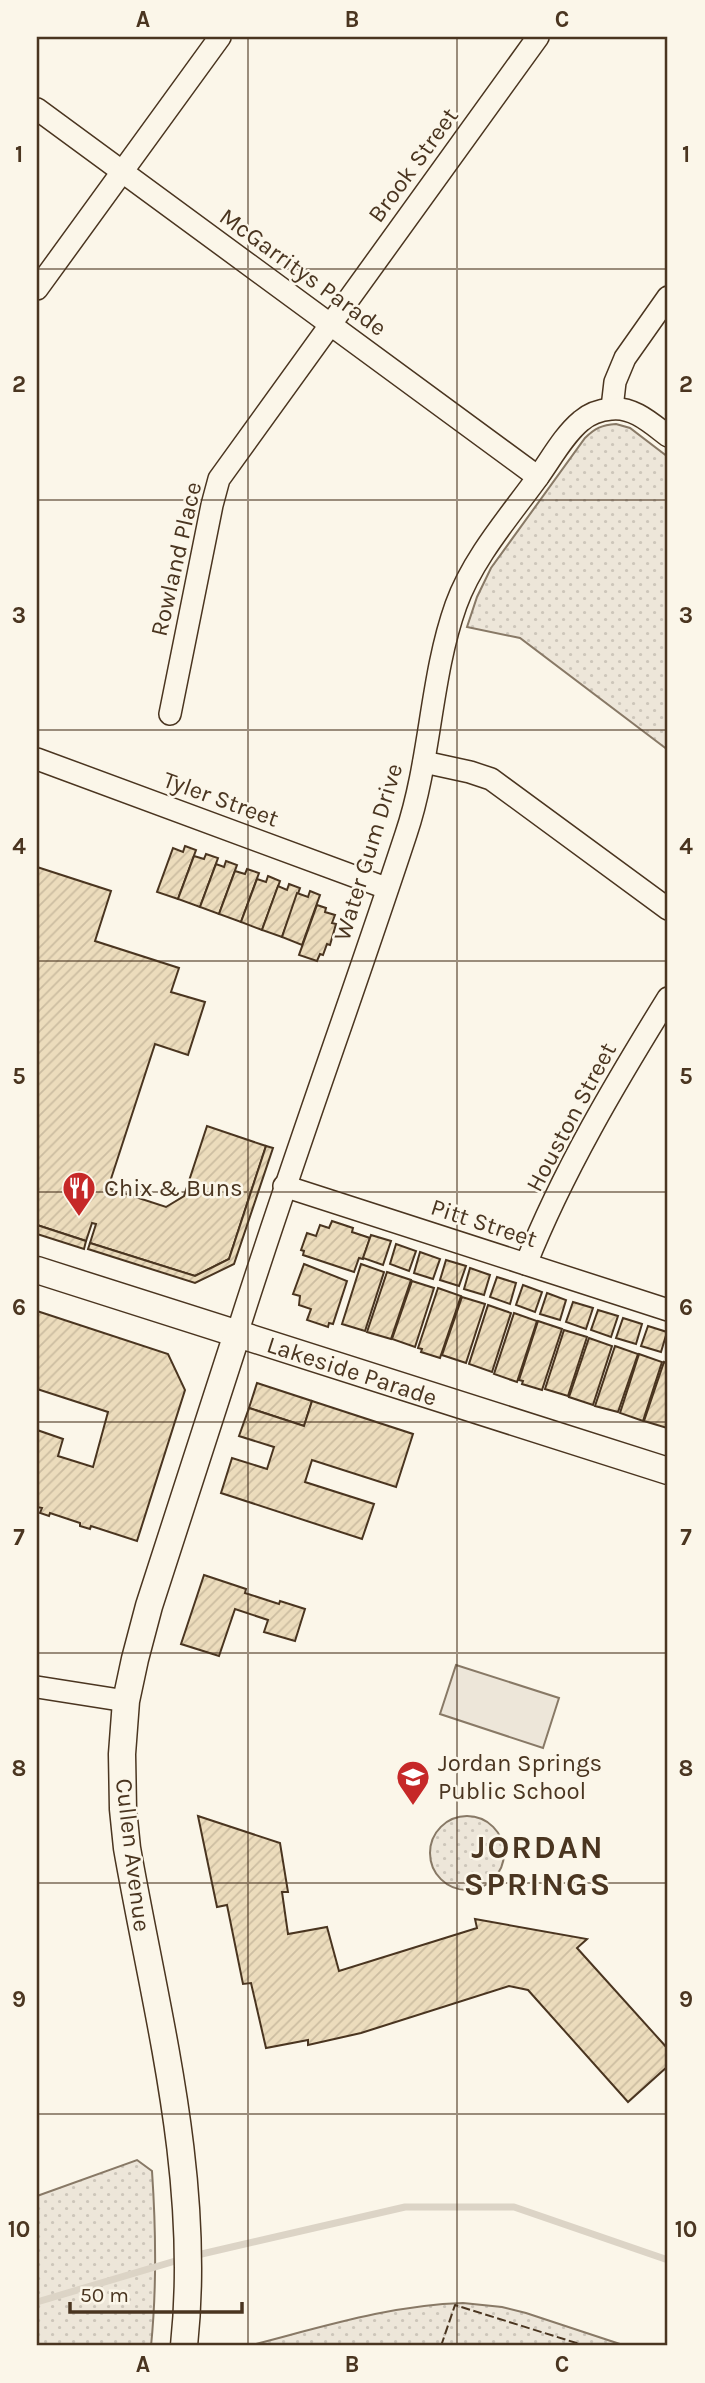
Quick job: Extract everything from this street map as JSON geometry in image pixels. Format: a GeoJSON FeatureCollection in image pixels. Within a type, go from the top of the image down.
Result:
{"type":"FeatureCollection","features":[{"type":"Feature","properties":{"kind":"street"},"geometry":{"type":"LineString","coordinates":[[37,289],[219,37]]}},
{"type":"Feature","properties":{"kind":"street","name":"Brook Street"},"geometry":{"type":"LineString","coordinates":[[330,324],[538,37]]}},
{"type":"Feature","properties":{"kind":"street","name":"McGarritys Parade"},"geometry":{"type":"LineString","coordinates":[[37,109],[538,477]]}},
{"type":"Feature","properties":{"kind":"street"},"geometry":{"type":"LineString","coordinates":[[668,298],[625,358],[615,382],[612,408],[636,414],[668,436]]}},
{"type":"Feature","properties":{"kind":"street","name":"Rowland Place"},"geometry":{"type":"LineString","coordinates":[[170,713],[219,479],[330,324]]}},
{"type":"Feature","properties":{"kind":"street","name":"Water Gum Drive"},"geometry":{"type":"LineString","coordinates":[[237,1334],[284,1186],[407,832],[424,762],[448,630],[456,604],[480,558],[578,423],[587,416],[612,408]]}},
{"type":"Feature","properties":{"kind":"street","name":"Tyler Street"},"geometry":{"type":"LineString","coordinates":[[37,759],[386,888]]}},
{"type":"Feature","properties":{"kind":"street"},"geometry":{"type":"LineString","coordinates":[[424,762],[491,779],[668,909]]}},
{"type":"Feature","properties":{"kind":"street","name":"Houston Street"},"geometry":{"type":"LineString","coordinates":[[526,1264],[546,1217],[594,1126],[668,998]]}},
{"type":"Feature","properties":{"kind":"street","name":"Pitt Street"},"geometry":{"type":"LineString","coordinates":[[284,1186],[668,1310]]}},
{"type":"Feature","properties":{"kind":"street","name":"Lakeside Parade"},"geometry":{"type":"LineString","coordinates":[[37,1270],[668,1471]]}},
{"type":"Feature","properties":{"kind":"street","name":"Cullen Avenue"},"geometry":{"type":"LineString","coordinates":[[184,2346],[187,2308],[187,2219],[178,2120],[127,1848],[122,1754],[126,1701],[149,1606],[237,1334]]}},
{"type":"Feature","properties":{"kind":"street"},"geometry":{"type":"LineString","coordinates":[[37,1687],[126,1701]]}},
{"type":"Feature","properties":{"kind":"shaded area"},"geometry":{"type":"Polygon","coordinates":[[[616,424],[630,428],[668,457],[668,750],[520,638],[467,627],[491,568],[585,438],[599,428],[616,424]]]}},
{"type":"Feature","properties":{"kind":"shaded area"},"geometry":{"type":"Polygon","coordinates":[[[456,1665],[559,1698],[543,1748],[440,1714],[456,1665]]]}},
{"type":"Feature","properties":{"kind":"shaded area"},"geometry":{"type":"Polygon","coordinates":[[[467,1816],[488,1822],[498,1832],[504,1853],[498,1874],[488,1884],[467,1890],[446,1884],[436,1874],[430,1853],[436,1832],[446,1822],[467,1816]]]}},
{"type":"Feature","properties":{"kind":"shaded area"},"geometry":{"type":"Polygon","coordinates":[[[137,2160],[152,2171],[155,2258],[151,2346],[37,2346],[37,2196],[137,2160]]]}},
{"type":"Feature","properties":{"kind":"shaded area"},"geometry":{"type":"Polygon","coordinates":[[[463,2303],[502,2307],[526,2313],[626,2346],[248,2346],[382,2313],[463,2303]]]}},
{"type":"Feature","properties":{"kind":"building"},"geometry":{"type":"Polygon","coordinates":[[[185,846],[196,850],[178,899],[157,892],[173,848],[183,852],[185,846]]]}},
{"type":"Feature","properties":{"kind":"building"},"geometry":{"type":"Polygon","coordinates":[[[206,854],[218,858],[200,907],[178,899],[194,856],[204,859],[206,854]]]}},
{"type":"Feature","properties":{"kind":"building"},"geometry":{"type":"Polygon","coordinates":[[[226,861],[237,865],[219,914],[200,907],[216,864],[224,867],[226,861]]]}},
{"type":"Feature","properties":{"kind":"building"},"geometry":{"type":"Polygon","coordinates":[[[37,867],[111,891],[95,941],[179,968],[171,992],[205,1002],[188,1055],[155,1044],[108,1188],[166,1207],[184,1196],[207,1126],[266,1146],[229,1259],[195,1276],[90,1243],[96,1224],[92,1223],[86,1241],[37,1225],[37,867]]]}},
{"type":"Feature","properties":{"kind":"building"},"geometry":{"type":"Polygon","coordinates":[[[247,869],[259,873],[241,922],[219,914],[235,871],[245,874],[247,869]]]}},
{"type":"Feature","properties":{"kind":"building"},"geometry":{"type":"Polygon","coordinates":[[[268,876],[280,881],[262,930],[241,922],[257,879],[266,882],[268,876]]]}},
{"type":"Feature","properties":{"kind":"building"},"geometry":{"type":"Polygon","coordinates":[[[289,884],[300,888],[282,937],[262,930],[278,886],[287,890],[289,884]]]}},
{"type":"Feature","properties":{"kind":"building"},"geometry":{"type":"Polygon","coordinates":[[[310,891],[320,895],[302,945],[282,937],[297,893],[308,897],[310,891]]]}},
{"type":"Feature","properties":{"kind":"building"},"geometry":{"type":"Polygon","coordinates":[[[317,905],[326,908],[325,912],[335,915],[332,923],[336,924],[330,945],[327,944],[323,955],[320,954],[317,961],[299,955],[317,905]]]}},
{"type":"Feature","properties":{"kind":"building"},"geometry":{"type":"Polygon","coordinates":[[[266,1146],[273,1148],[234,1264],[195,1283],[88,1249],[90,1243],[195,1276],[229,1259],[266,1146]]]}},
{"type":"Feature","properties":{"kind":"building"},"geometry":{"type":"Polygon","coordinates":[[[332,1221],[353,1228],[352,1232],[370,1238],[363,1259],[359,1258],[354,1272],[303,1255],[304,1251],[301,1250],[307,1233],[316,1236],[320,1225],[329,1228],[332,1221]]]}},
{"type":"Feature","properties":{"kind":"building"},"geometry":{"type":"Polygon","coordinates":[[[37,1225],[86,1241],[84,1249],[37,1234],[37,1225]]]}},
{"type":"Feature","properties":{"kind":"building"},"geometry":{"type":"Polygon","coordinates":[[[371,1235],[391,1241],[383,1265],[363,1258],[371,1235]]]}},
{"type":"Feature","properties":{"kind":"building"},"geometry":{"type":"Polygon","coordinates":[[[396,1244],[416,1251],[409,1271],[390,1264],[396,1244]]]}},
{"type":"Feature","properties":{"kind":"building"},"geometry":{"type":"Polygon","coordinates":[[[420,1252],[440,1259],[433,1279],[414,1273],[420,1252]]]}},
{"type":"Feature","properties":{"kind":"building"},"geometry":{"type":"Polygon","coordinates":[[[446,1260],[466,1266],[459,1286],[440,1280],[446,1260]]]}},
{"type":"Feature","properties":{"kind":"building"},"geometry":{"type":"Polygon","coordinates":[[[304,1264],[347,1281],[333,1324],[329,1323],[328,1327],[307,1320],[311,1309],[299,1305],[300,1296],[293,1294],[304,1264]]]}},
{"type":"Feature","properties":{"kind":"building"},"geometry":{"type":"Polygon","coordinates":[[[361,1264],[384,1272],[365,1331],[342,1324],[361,1264]]]}},
{"type":"Feature","properties":{"kind":"building"},"geometry":{"type":"Polygon","coordinates":[[[470,1268],[490,1275],[484,1295],[464,1289],[470,1268]]]}},
{"type":"Feature","properties":{"kind":"building"},"geometry":{"type":"Polygon","coordinates":[[[387,1272],[411,1280],[391,1339],[367,1332],[387,1272]]]}},
{"type":"Feature","properties":{"kind":"building"},"geometry":{"type":"Polygon","coordinates":[[[497,1277],[516,1283],[510,1304],[490,1297],[497,1277]]]}},
{"type":"Feature","properties":{"kind":"building"},"geometry":{"type":"Polygon","coordinates":[[[412,1281],[434,1288],[415,1347],[392,1339],[412,1281]]]}},
{"type":"Feature","properties":{"kind":"building"},"geometry":{"type":"Polygon","coordinates":[[[523,1285],[542,1292],[535,1312],[516,1305],[523,1285]]]}},
{"type":"Feature","properties":{"kind":"building"},"geometry":{"type":"Polygon","coordinates":[[[438,1288],[461,1296],[440,1358],[421,1352],[422,1349],[418,1348],[438,1288]]]}},
{"type":"Feature","properties":{"kind":"building"},"geometry":{"type":"Polygon","coordinates":[[[547,1293],[566,1300],[560,1320],[540,1314],[547,1293]]]}},
{"type":"Feature","properties":{"kind":"building"},"geometry":{"type":"Polygon","coordinates":[[[462,1297],[485,1304],[466,1363],[442,1355],[462,1297]]]}},
{"type":"Feature","properties":{"kind":"building"},"geometry":{"type":"Polygon","coordinates":[[[573,1302],[593,1308],[586,1329],[566,1322],[573,1302]]]}},
{"type":"Feature","properties":{"kind":"building"},"geometry":{"type":"Polygon","coordinates":[[[488,1305],[511,1313],[492,1372],[469,1364],[488,1305]]]}},
{"type":"Feature","properties":{"kind":"building"},"geometry":{"type":"Polygon","coordinates":[[[598,1310],[618,1316],[611,1337],[591,1330],[598,1310]]]}},
{"type":"Feature","properties":{"kind":"building"},"geometry":{"type":"Polygon","coordinates":[[[37,1311],[168,1354],[185,1390],[137,1541],[91,1526],[90,1529],[80,1526],[80,1523],[50,1513],[49,1516],[40,1513],[42,1508],[37,1507],[37,1430],[63,1439],[58,1456],[93,1467],[108,1412],[37,1389],[37,1311]]]}},
{"type":"Feature","properties":{"kind":"building"},"geometry":{"type":"Polygon","coordinates":[[[514,1313],[537,1321],[517,1382],[494,1374],[514,1313]]]}},
{"type":"Feature","properties":{"kind":"building"},"geometry":{"type":"Polygon","coordinates":[[[623,1318],[642,1324],[636,1344],[616,1338],[623,1318]]]}},
{"type":"Feature","properties":{"kind":"building"},"geometry":{"type":"Polygon","coordinates":[[[538,1321],[562,1329],[542,1390],[522,1384],[523,1381],[519,1380],[538,1321]]]}},
{"type":"Feature","properties":{"kind":"building"},"geometry":{"type":"Polygon","coordinates":[[[648,1326],[667,1332],[661,1352],[641,1346],[648,1326]]]}},
{"type":"Feature","properties":{"kind":"building"},"geometry":{"type":"Polygon","coordinates":[[[564,1330],[587,1337],[568,1396],[545,1389],[564,1330]]]}},
{"type":"Feature","properties":{"kind":"building"},"geometry":{"type":"Polygon","coordinates":[[[589,1338],[612,1346],[593,1405],[569,1397],[589,1338]]]}},
{"type":"Feature","properties":{"kind":"building"},"geometry":{"type":"Polygon","coordinates":[[[615,1346],[638,1354],[618,1412],[595,1406],[615,1346]]]}},
{"type":"Feature","properties":{"kind":"building"},"geometry":{"type":"Polygon","coordinates":[[[639,1354],[662,1362],[643,1421],[620,1413],[639,1354]]]}},
{"type":"Feature","properties":{"kind":"building"},"geometry":{"type":"Polygon","coordinates":[[[664,1362],[668,1364],[667,1428],[644,1421],[664,1362]]]}},
{"type":"Feature","properties":{"kind":"building"},"geometry":{"type":"Polygon","coordinates":[[[257,1383],[312,1401],[304,1426],[249,1408],[257,1383]]]}},
{"type":"Feature","properties":{"kind":"building"},"geometry":{"type":"Polygon","coordinates":[[[312,1401],[413,1434],[396,1487],[312,1460],[305,1482],[374,1504],[362,1539],[221,1493],[232,1458],[267,1469],[274,1447],[239,1436],[249,1408],[304,1426],[312,1401]]]}},
{"type":"Feature","properties":{"kind":"building"},"geometry":{"type":"Polygon","coordinates":[[[204,1575],[246,1589],[245,1593],[305,1609],[295,1641],[264,1632],[268,1620],[235,1609],[219,1656],[181,1644],[204,1575]]]}},
{"type":"Feature","properties":{"kind":"building"},"geometry":{"type":"Polygon","coordinates":[[[198,1816],[280,1843],[288,1892],[282,1892],[288,1934],[327,1927],[339,1971],[477,1928],[475,1919],[587,1939],[577,1948],[668,2049],[668,2066],[628,2102],[528,1990],[509,1986],[361,2033],[308,2045],[308,2040],[266,2048],[251,1983],[243,1984],[227,1905],[217,1907],[198,1816]]]}},
{"type":"Feature","properties":{"kind":"waterway"},"geometry":{"type":"LineString","coordinates":[[193,2256],[405,2207],[514,2207],[668,2260]]}},
{"type":"Feature","properties":{"kind":"waterway"},"geometry":{"type":"LineString","coordinates":[[37,2302],[182,2259]]}},
{"type":"Feature","properties":{"kind":"fence"},"geometry":{"type":"LineString","coordinates":[[441,2346],[455,2305],[586,2346]]}},
{"type":"Feature","properties":{"kind":"place","name":"Chix & Buns"},"geometry":{"type":"Point","coordinates":[79,1218]}},
{"type":"Feature","properties":{"kind":"place","name":"Jordan Springs Public School"},"geometry":{"type":"Point","coordinates":[413,1807]}},
{"type":"Feature","properties":{"kind":"district","name":"JORDAN SPRINGS"},"geometry":{"type":"Point","coordinates":[538,1866]}}]}
